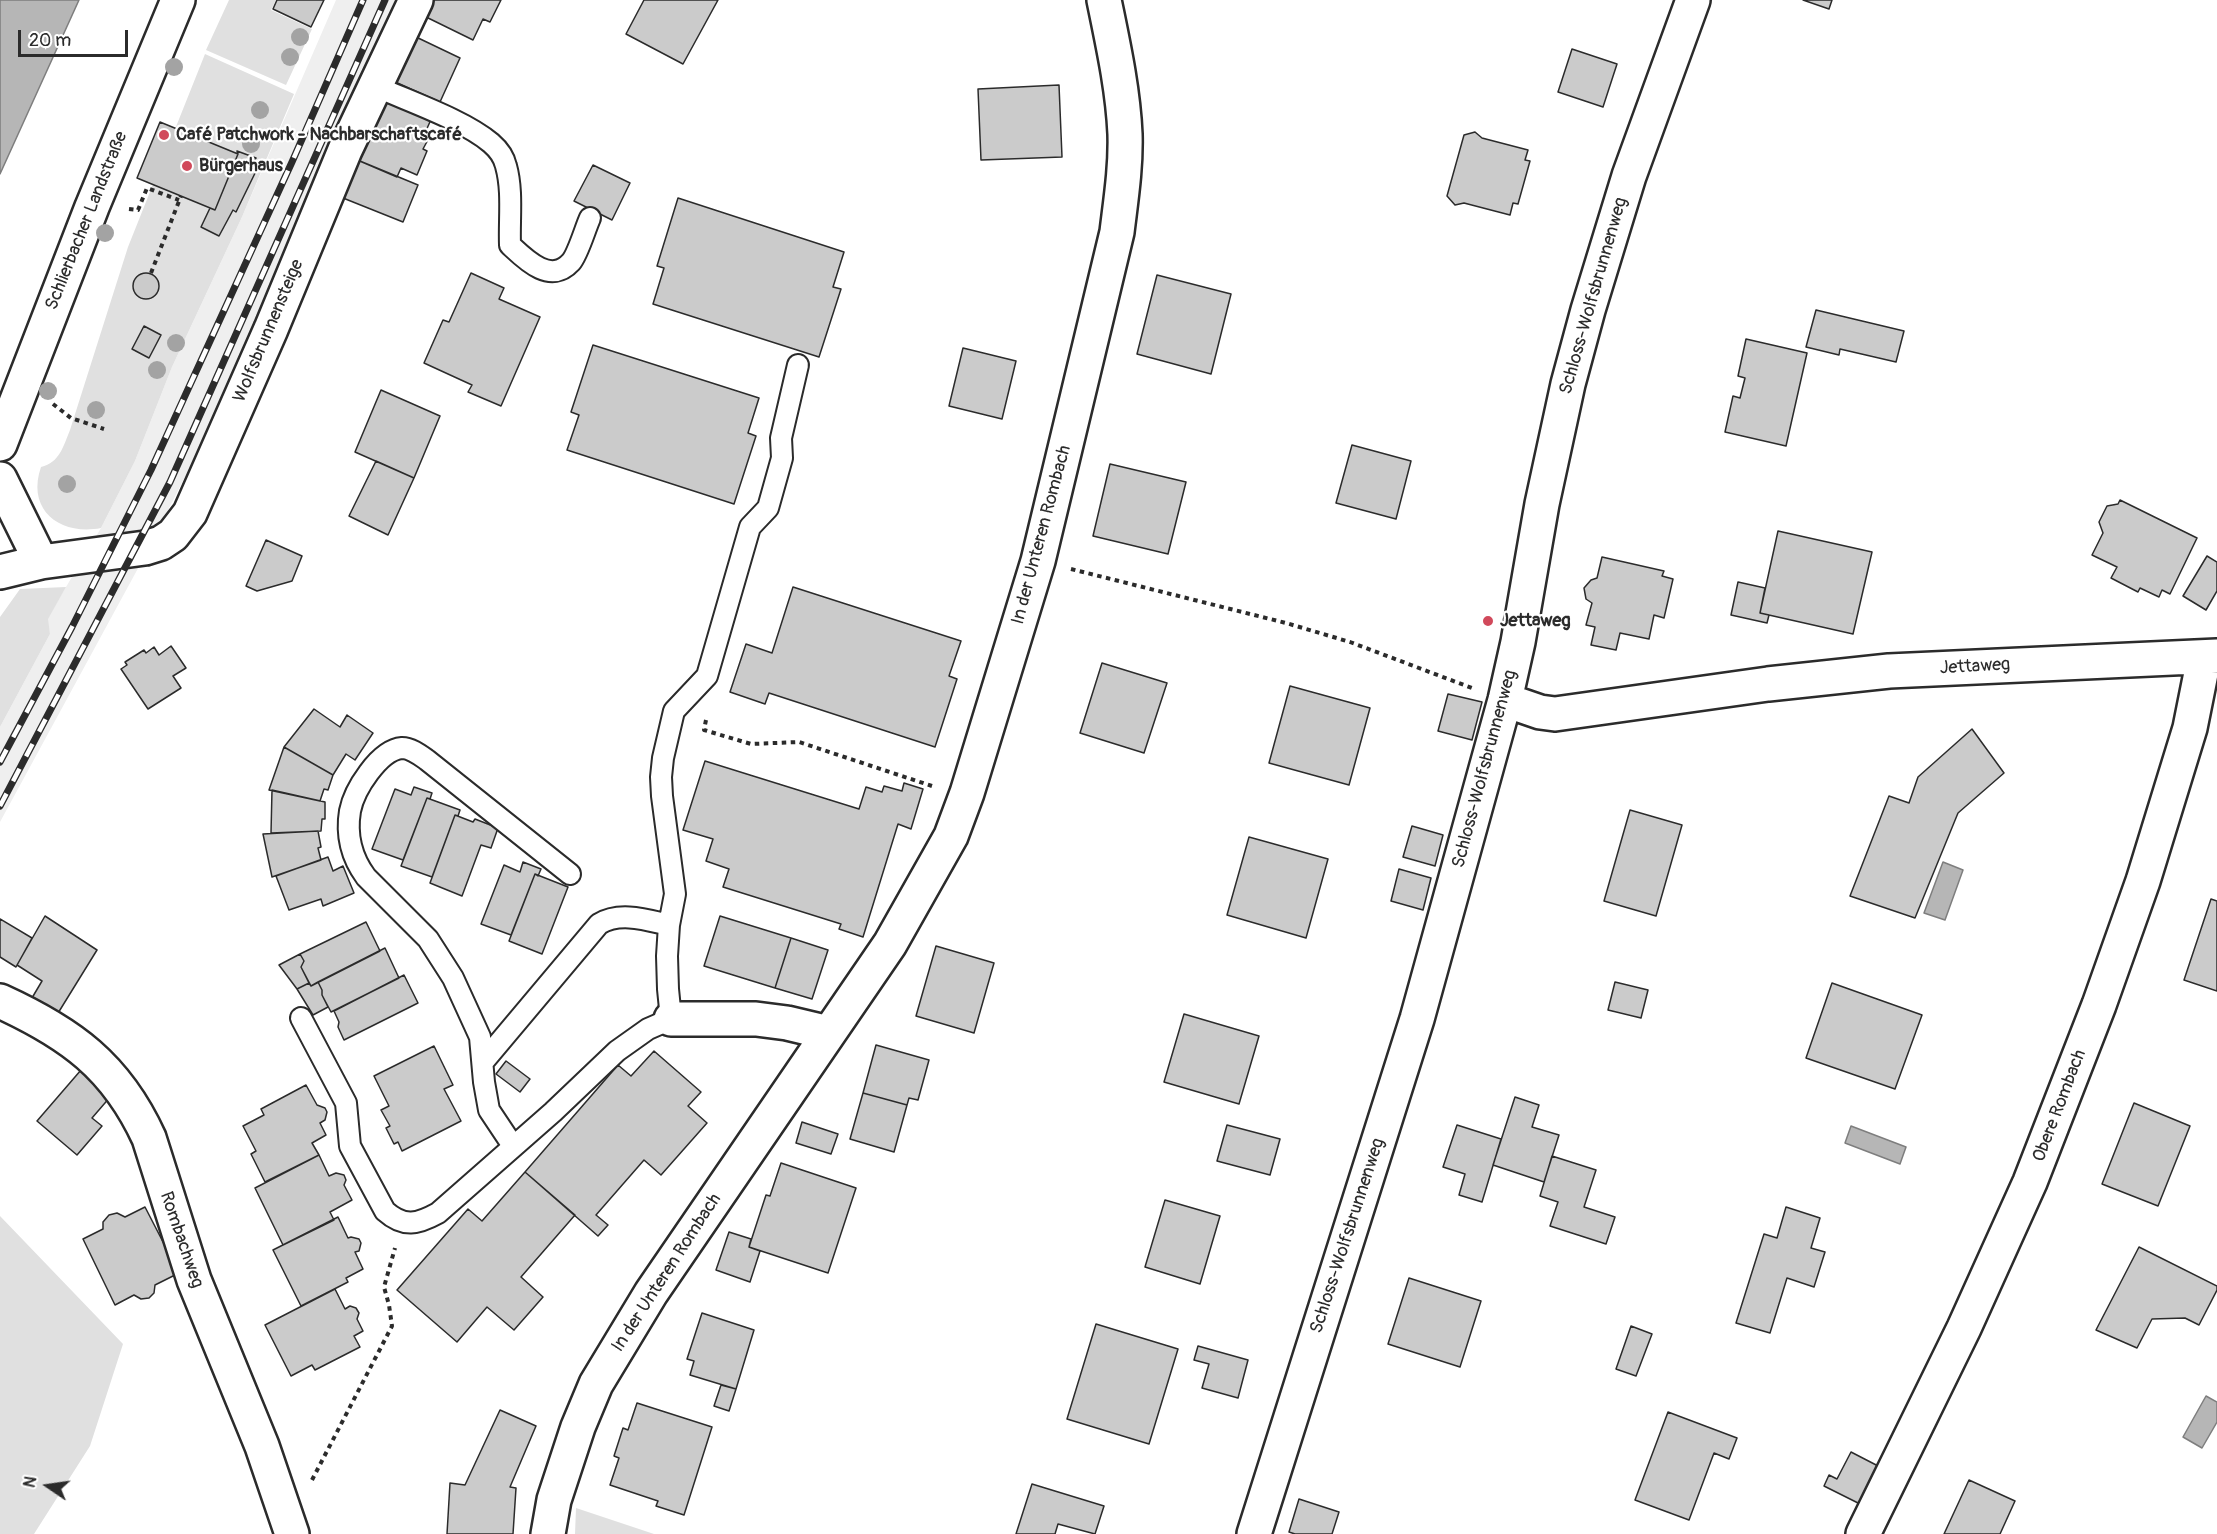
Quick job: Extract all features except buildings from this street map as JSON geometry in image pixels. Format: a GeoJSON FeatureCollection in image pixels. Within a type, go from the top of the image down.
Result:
{"type":"FeatureCollection","features":[{"type":"Feature","properties":{"kind":"street","name":"Schlierbacher Landstraße"},"geometry":{"type":"LineString","coordinates":[[0,444],[92,207],[178,0]]}},
{"type":"Feature","properties":{"kind":"street","name":"Wolfsbrunnensteige"},"geometry":{"type":"LineString","coordinates":[[0,572],[40,562],[145,548],[161,543],[182,526],[226,432],[345,150],[416,0]]}},
{"type":"Feature","properties":{"kind":"street","name":"In der Unteren Rombach"},"geometry":{"type":"LineString","coordinates":[[548,1534],[554,1500],[578,1427],[596,1384],[651,1293],[890,944],[951,836],[968,793],[1038,561],[1117,232],[1124,185],[1125,135],[1119,72],[1104,0]]}},
{"type":"Feature","properties":{"kind":"street","name":"Schloss-Wolfsbrunnenweg"},"geometry":{"type":"LineString","coordinates":[[1254,1534],[1417,1019],[1518,642],[1542,504],[1568,384],[1629,176],[1693,0]]}},
{"type":"Feature","properties":{"kind":"street"},"geometry":{"type":"LineString","coordinates":[[0,479],[40,562]]}},
{"type":"Feature","properties":{"kind":"street","name":"Jettaweg"},"geometry":{"type":"LineString","coordinates":[[1504,700],[1540,712],[1555,714],[1768,684],[1889,671],[2210,657]]}},
{"type":"Feature","properties":{"kind":"street","name":"Obere Rombach"},"geometry":{"type":"LineString","coordinates":[[1863,1534],[1964,1328],[2034,1171],[2099,1005],[2143,881],[2210,657]]}},
{"type":"Feature","properties":{"kind":"street","name":"Rombachweg"},"geometry":{"type":"LineString","coordinates":[[0,1001],[78,1044],[111,1077],[139,1118],[149,1138],[194,1280],[262,1446],[292,1534]]}},
{"type":"Feature","properties":{"kind":"street"},"geometry":{"type":"LineString","coordinates":[[671,1019],[756,1019],[787,1023],[828,1033]]}},
{"type":"Feature","properties":{"kind":"lane"},"geometry":{"type":"LineString","coordinates":[[375,86],[455,122],[498,149],[506,164],[509,178],[510,245],[529,263],[547,271],[560,269],[571,261],[590,218]]}},
{"type":"Feature","properties":{"kind":"lane"},"geometry":{"type":"LineString","coordinates":[[301,1018],[346,1103],[350,1146],[385,1211],[394,1219],[402,1222],[417,1222],[438,1213],[553,1112],[630,1040],[671,1019],[668,989],[669,925],[675,894],[661,777],[674,711],[707,676],[750,527],[768,508],[782,458],[781,438],[798,365]]}},
{"type":"Feature","properties":{"kind":"lane"},"geometry":{"type":"LineString","coordinates":[[513,1146],[489,1110],[481,1043],[476,1024],[453,978],[428,939],[366,877],[352,852],[351,810],[356,793],[366,776],[380,760],[402,748],[410,750],[427,760],[570,874]]}},
{"type":"Feature","properties":{"kind":"lane"},"geometry":{"type":"LineString","coordinates":[[483,1062],[599,924],[612,918],[622,917],[669,925]]}},
{"type":"Feature","properties":{"kind":"path"},"geometry":{"type":"LineString","coordinates":[[143,198],[147,188],[180,198],[151,273]]}},
{"type":"Feature","properties":{"kind":"path"},"geometry":{"type":"LineString","coordinates":[[52,404],[71,418],[104,429]]}},
{"type":"Feature","properties":{"kind":"path"},"geometry":{"type":"LineString","coordinates":[[1038,561],[1286,623],[1350,642],[1504,700]]}},
{"type":"Feature","properties":{"kind":"path"},"geometry":{"type":"LineString","coordinates":[[674,711],[706,720],[704,730],[751,744],[799,742],[933,787],[930,796]]}},
{"type":"Feature","properties":{"kind":"path"},"geometry":{"type":"LineString","coordinates":[[307,1489],[392,1326],[384,1287],[402,1222]]}},
{"type":"Feature","properties":{"kind":"shaded area"},"geometry":{"type":"Polygon","coordinates":[[[0,0],[79,0],[0,174],[0,0]]]}},
{"type":"Feature","properties":{"kind":"shaded area"},"geometry":{"type":"Polygon","coordinates":[[[229,0],[276,0],[271,10],[312,29],[286,85],[206,50],[229,0]]]}},
{"type":"Feature","properties":{"kind":"shaded area"},"geometry":{"type":"Polygon","coordinates":[[[336,0],[401,0],[210,428],[142,561],[0,822],[0,727],[50,634],[47,619],[101,528],[135,461],[172,367],[242,217],[336,0]]]}},
{"type":"Feature","properties":{"kind":"shaded area"},"geometry":{"type":"Polygon","coordinates":[[[205,54],[294,94],[242,217],[172,367],[135,461],[101,528],[72,528],[50,517],[43,507],[38,496],[41,467],[57,458],[70,430],[128,247],[205,54]]]}},
{"type":"Feature","properties":{"kind":"shaded area"},"geometry":{"type":"Polygon","coordinates":[[[66,587],[48,619],[50,634],[0,727],[0,617],[20,589],[66,587]]]}},
{"type":"Feature","properties":{"kind":"shaded area"},"geometry":{"type":"Polygon","coordinates":[[[1943,862],[1963,870],[1945,920],[1924,913],[1943,862]]]}},
{"type":"Feature","properties":{"kind":"shaded area"},"geometry":{"type":"Polygon","coordinates":[[[1851,1126],[1906,1147],[1900,1164],[1845,1143],[1851,1126]]]}},
{"type":"Feature","properties":{"kind":"shaded area"},"geometry":{"type":"Polygon","coordinates":[[[0,1216],[123,1344],[90,1446],[34,1534],[0,1534],[0,1216]]]}},
{"type":"Feature","properties":{"kind":"shaded area"},"geometry":{"type":"Polygon","coordinates":[[[2206,1396],[2217,1402],[2217,1422],[2202,1448],[2183,1437],[2206,1396]]]}},
{"type":"Feature","properties":{"kind":"shaded area"},"geometry":{"type":"Polygon","coordinates":[[[576,1508],[654,1534],[575,1534],[576,1508]]]}},
{"type":"Feature","properties":{"kind":"railway"},"geometry":{"type":"LineString","coordinates":[[0,762],[72,627],[151,470],[292,162],[363,0]]}},
{"type":"Feature","properties":{"kind":"railway"},"geometry":{"type":"LineString","coordinates":[[0,806],[170,482],[385,0]]}},
{"type":"Feature","properties":{"kind":"place","name":"Café Patchwork - Nachbarschaftscafé"},"geometry":{"type":"Point","coordinates":[164,135]}},
{"type":"Feature","properties":{"kind":"place","name":"Bürgerhaus"},"geometry":{"type":"Point","coordinates":[187,166]}},
{"type":"Feature","properties":{"kind":"place","name":"Jettaweg"},"geometry":{"type":"Point","coordinates":[1488,621]}}]}
